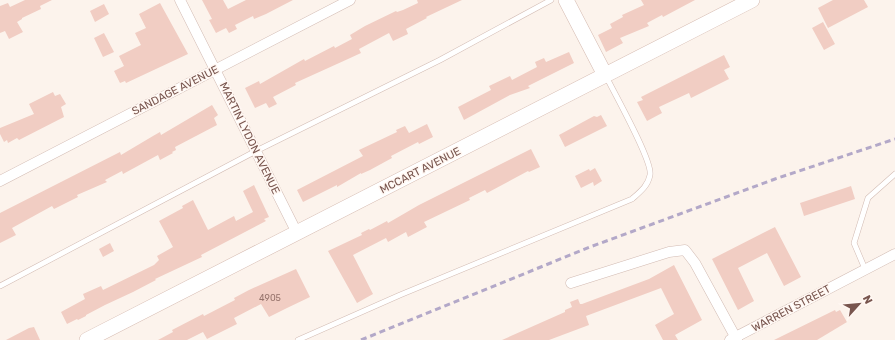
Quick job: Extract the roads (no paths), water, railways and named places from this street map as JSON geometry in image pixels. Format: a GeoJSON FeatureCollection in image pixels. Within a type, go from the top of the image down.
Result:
{"type":"FeatureCollection","features":[{"type":"Feature","properties":{"kind":"main road"},"geometry":{"type":"LineString","coordinates":[[566,0],[605,75]]}},
{"type":"Feature","properties":{"kind":"main road","name":"MCCART AVENUE"},"geometry":{"type":"LineString","coordinates":[[87,340],[752,0]]}},
{"type":"Feature","properties":{"kind":"street","name":"MARTIN LYDON AVENUE"},"geometry":{"type":"LineString","coordinates":[[180,0],[216,69],[297,233]]}},
{"type":"Feature","properties":{"kind":"street","name":"SANDAGE AVENUE"},"geometry":{"type":"LineString","coordinates":[[0,181],[350,0]]}},
{"type":"Feature","properties":{"kind":"street"},"geometry":{"type":"LineString","coordinates":[[571,283],[669,252],[685,250],[695,263],[734,339]]}},
{"type":"Feature","properties":{"kind":"street","name":"WARREN STREET"},"geometry":{"type":"LineString","coordinates":[[734,339],[895,254]]}},
{"type":"Feature","properties":{"kind":"lane"},"geometry":{"type":"LineString","coordinates":[[0,286],[256,151],[440,60],[551,0]]}},
{"type":"Feature","properties":{"kind":"lane"},"geometry":{"type":"LineString","coordinates":[[298,340],[400,295],[632,199],[646,187],[651,173],[646,158],[605,75]]}},
{"type":"Feature","properties":{"kind":"lane"},"geometry":{"type":"LineString","coordinates":[[865,270],[854,243],[868,198],[895,174]]}},
{"type":"Feature","properties":{"kind":"railway"},"geometry":{"type":"LineString","coordinates":[[361,340],[590,247],[775,179],[895,139]]}}]}
